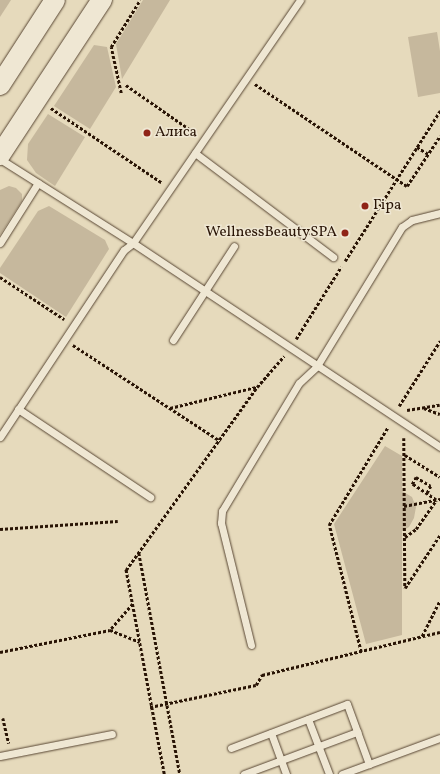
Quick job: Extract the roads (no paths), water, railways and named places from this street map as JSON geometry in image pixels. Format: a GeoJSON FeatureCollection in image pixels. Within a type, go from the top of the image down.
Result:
{"type":"FeatureCollection","features":[{"type":"Feature","properties":{"kind":"main road"},"geometry":{"type":"LineString","coordinates":[[0,85],[55,0]]}},
{"type":"Feature","properties":{"kind":"main road"},"geometry":{"type":"LineString","coordinates":[[0,156],[102,0]]}},
{"type":"Feature","properties":{"kind":"lane"},"geometry":{"type":"LineString","coordinates":[[0,437],[124,250],[133,243],[300,0]]}},
{"type":"Feature","properties":{"kind":"lane"},"geometry":{"type":"LineString","coordinates":[[195,153],[333,257]]}},
{"type":"Feature","properties":{"kind":"lane"},"geometry":{"type":"LineString","coordinates":[[0,159],[133,243],[440,447]]}},
{"type":"Feature","properties":{"kind":"lane"},"geometry":{"type":"LineString","coordinates":[[0,243],[38,184]]}},
{"type":"Feature","properties":{"kind":"lane"},"geometry":{"type":"LineString","coordinates":[[251,645],[221,522],[222,511],[299,384],[317,366],[402,227],[412,220],[440,213]]}},
{"type":"Feature","properties":{"kind":"lane"},"geometry":{"type":"LineString","coordinates":[[173,340],[234,246]]}},
{"type":"Feature","properties":{"kind":"lane"},"geometry":{"type":"LineString","coordinates":[[18,409],[150,497]]}},
{"type":"Feature","properties":{"kind":"lane"},"geometry":{"type":"LineString","coordinates":[[231,748],[347,704],[369,764]]}},
{"type":"Feature","properties":{"kind":"lane"},"geometry":{"type":"LineString","coordinates":[[308,719],[329,774]]}},
{"type":"Feature","properties":{"kind":"lane"},"geometry":{"type":"LineString","coordinates":[[244,774],[357,732]]}},
{"type":"Feature","properties":{"kind":"lane"},"geometry":{"type":"LineString","coordinates":[[271,733],[286,774]]}},
{"type":"Feature","properties":{"kind":"lane"},"geometry":{"type":"LineString","coordinates":[[0,756],[112,734]]}},
{"type":"Feature","properties":{"kind":"lane"},"geometry":{"type":"LineString","coordinates":[[342,774],[440,738]]}},
{"type":"Feature","properties":{"kind":"place","name":"Алиса"},"geometry":{"type":"Point","coordinates":[147,133]}},
{"type":"Feature","properties":{"kind":"place","name":"Гіра"},"geometry":{"type":"Point","coordinates":[365,206]}},
{"type":"Feature","properties":{"kind":"place","name":"WellnessBeautySPA"},"geometry":{"type":"Point","coordinates":[345,233]}}]}
